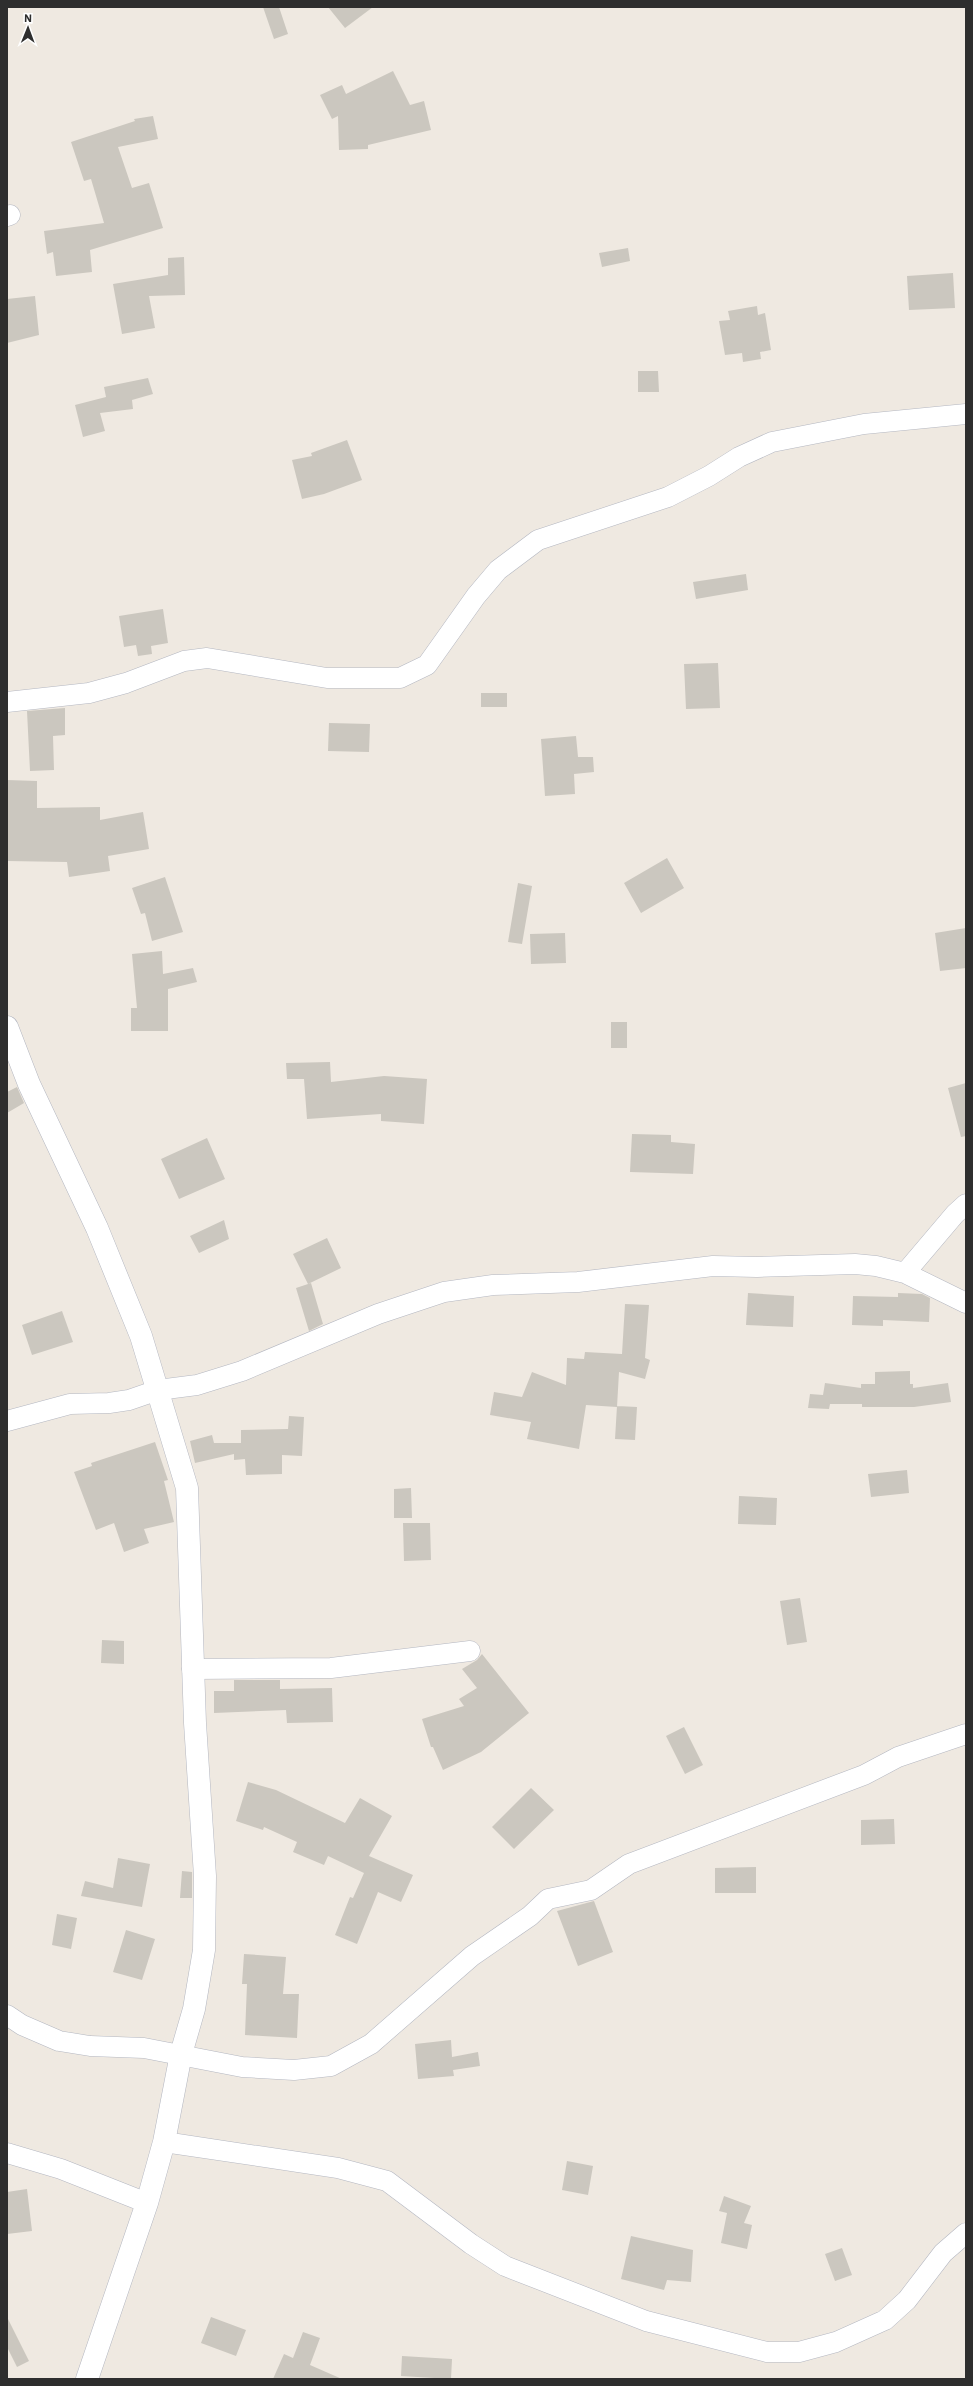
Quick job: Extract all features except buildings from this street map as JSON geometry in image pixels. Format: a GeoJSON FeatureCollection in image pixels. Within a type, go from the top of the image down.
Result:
{"type":"FeatureCollection","features":[{"type":"Feature","properties":{"kind":"street"},"geometry":{"type":"LineString","coordinates":[[7,702],[89,692],[126,683],[184,661],[207,658],[327,678],[400,678],[427,665],[476,596],[498,570],[538,540],[668,497],[709,476],[738,457],[772,442],[864,424],[966,414]]}},
{"type":"Feature","properties":{"kind":"street"},"geometry":{"type":"LineString","coordinates":[[7,1027],[28,1084],[97,1228],[141,1336],[186,1488],[192,1669],[205,1876],[204,1950],[194,2009],[181,2054],[164,2142],[147,2203],[87,2379]]}},
{"type":"Feature","properties":{"kind":"street"},"geometry":{"type":"LineString","coordinates":[[904,1273],[950,1220],[966,1204]]}},
{"type":"Feature","properties":{"kind":"street"},"geometry":{"type":"LineString","coordinates":[[7,1421],[70,1404],[109,1403],[129,1400],[158,1390],[197,1384],[242,1371],[378,1314],[444,1292],[493,1285],[578,1282],[713,1266],[757,1267],[856,1264],[876,1266],[904,1273],[966,1303]]}},
{"type":"Feature","properties":{"kind":"street"},"geometry":{"type":"LineString","coordinates":[[192,1669],[331,1668],[470,1651]]}},
{"type":"Feature","properties":{"kind":"street"},"geometry":{"type":"LineString","coordinates":[[7,2015],[22,2025],[59,2041],[90,2046],[144,2048],[181,2054],[209,2062],[242,2067],[294,2070],[331,2066],[371,2044],[472,1956],[530,1916],[548,1899],[591,1890],[629,1864],[864,1775],[898,1757],[966,1734]]}},
{"type":"Feature","properties":{"kind":"street"},"geometry":{"type":"LineString","coordinates":[[164,2142],[338,2168],[387,2181],[458,2235],[505,2266],[646,2321],[767,2352],[799,2352],[828,2344],[885,2320],[907,2300],[943,2253],[966,2233]]}},
{"type":"Feature","properties":{"kind":"street"},"geometry":{"type":"LineString","coordinates":[[7,2153],[61,2169],[147,2203]]}}]}
